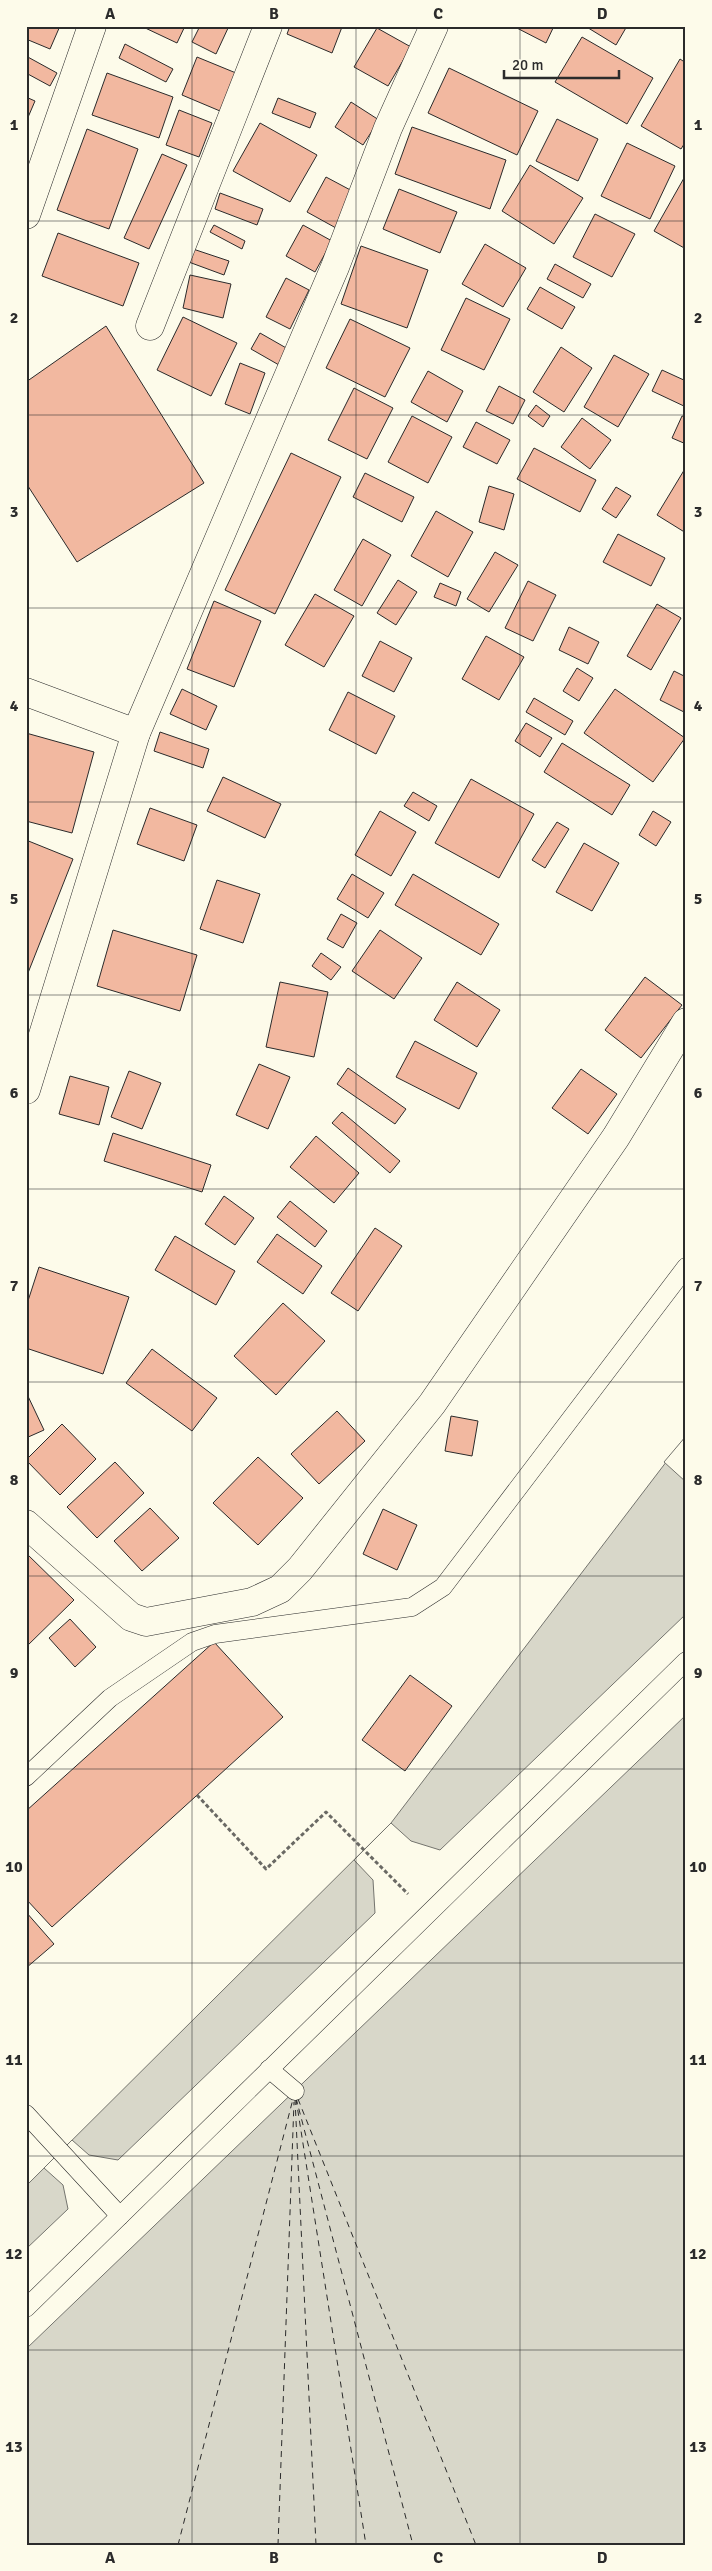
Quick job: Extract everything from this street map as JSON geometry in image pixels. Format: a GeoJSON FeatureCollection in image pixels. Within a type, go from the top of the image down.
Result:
{"type":"FeatureCollection","features":[{"type":"Feature","properties":{"kind":"main road"},"geometry":{"type":"LineString","coordinates":[[26,215],[92,26]]}},
{"type":"Feature","properties":{"kind":"main road"},"geometry":{"type":"LineString","coordinates":[[150,326],[268,26]]}},
{"type":"Feature","properties":{"kind":"main road"},"geometry":{"type":"LineString","coordinates":[[26,1090],[136,733],[335,268],[388,128],[434,26]]}},
{"type":"Feature","properties":{"kind":"main road"},"geometry":{"type":"LineString","coordinates":[[26,692],[136,733]]}},
{"type":"Feature","properties":{"kind":"main road"},"geometry":{"type":"LineString","coordinates":[[26,1524],[131,1617],[146,1622],[252,1602],[280,1589],[300,1569],[432,1404],[616,1137],[686,1022]]}},
{"type":"Feature","properties":{"kind":"lane"},"geometry":{"type":"LineString","coordinates":[[26,1777],[110,1698],[192,1642],[215,1634],[412,1607],[443,1587],[686,1267]]}},
{"type":"Feature","properties":{"kind":"lane"},"geometry":{"type":"LineString","coordinates":[[26,2308],[686,1661]]}},
{"type":"Feature","properties":{"kind":"lane"},"geometry":{"type":"LineString","coordinates":[[269,2069],[295,2091]]}},
{"type":"Feature","properties":{"kind":"lane"},"geometry":{"type":"LineString","coordinates":[[26,2114],[120,2216]]}},
{"type":"Feature","properties":{"kind":"path"},"geometry":{"type":"LineString","coordinates":[[198,1795],[266,1869],[326,1812],[428,1914]]}},
{"type":"Feature","properties":{"kind":"shaded area"},"geometry":{"type":"Polygon","coordinates":[[[686,1436],[686,2545],[26,2545],[26,2186],[391,1823],[686,1436]]]}},
{"type":"Feature","properties":{"kind":"pier"},"geometry":{"type":"Polygon","coordinates":[[[686,1436],[686,1482],[664,1462],[686,1436]]]}},
{"type":"Feature","properties":{"kind":"pier"},"geometry":{"type":"Polygon","coordinates":[[[686,1614],[686,1715],[26,2349],[26,2249],[68,2209],[63,2185],[44,2168],[72,2140],[89,2155],[118,2160],[375,1913],[373,1880],[354,1860],[391,1823],[411,1841],[440,1850],[686,1614]]]}},
{"type":"Feature","properties":{"kind":"building"},"geometry":{"type":"Polygon","coordinates":[[[26,26],[60,26],[50,49],[26,39],[26,26]]]}},
{"type":"Feature","properties":{"kind":"building"},"geometry":{"type":"Polygon","coordinates":[[[141,26],[185,26],[177,43],[141,26]]]}},
{"type":"Feature","properties":{"kind":"building"},"geometry":{"type":"Polygon","coordinates":[[[200,26],[229,26],[216,54],[192,42],[200,26]]]}},
{"type":"Feature","properties":{"kind":"building"},"geometry":{"type":"Polygon","coordinates":[[[290,26],[342,27],[332,53],[287,34],[290,26]]]}},
{"type":"Feature","properties":{"kind":"building"},"geometry":{"type":"Polygon","coordinates":[[[513,26],[554,26],[546,43],[513,26]]]}},
{"type":"Feature","properties":{"kind":"building"},"geometry":{"type":"Polygon","coordinates":[[[585,26],[627,26],[616,45],[585,26]]]}},
{"type":"Feature","properties":{"kind":"building"},"geometry":{"type":"Polygon","coordinates":[[[377,28],[411,47],[388,86],[354,67],[377,28]]]}},
{"type":"Feature","properties":{"kind":"building"},"geometry":{"type":"Polygon","coordinates":[[[582,37],[653,78],[627,124],[555,82],[582,37]]]}},
{"type":"Feature","properties":{"kind":"building"},"geometry":{"type":"Polygon","coordinates":[[[125,44],[173,69],[166,82],[119,58],[125,44]]]}},
{"type":"Feature","properties":{"kind":"building"},"geometry":{"type":"Polygon","coordinates":[[[26,56],[57,73],[50,86],[26,73],[26,56]]]}},
{"type":"Feature","properties":{"kind":"building"},"geometry":{"type":"Polygon","coordinates":[[[197,57],[236,73],[220,111],[182,95],[197,57]]]}},
{"type":"Feature","properties":{"kind":"building"},"geometry":{"type":"Polygon","coordinates":[[[680,59],[686,63],[686,141],[681,149],[641,126],[680,59]]]}},
{"type":"Feature","properties":{"kind":"building"},"geometry":{"type":"Polygon","coordinates":[[[449,68],[538,111],[517,155],[428,113],[449,68]]]}},
{"type":"Feature","properties":{"kind":"building"},"geometry":{"type":"Polygon","coordinates":[[[107,73],[173,97],[159,138],[92,115],[107,73]]]}},
{"type":"Feature","properties":{"kind":"building"},"geometry":{"type":"Polygon","coordinates":[[[26,97],[35,101],[26,122],[26,97]]]}},
{"type":"Feature","properties":{"kind":"building"},"geometry":{"type":"Polygon","coordinates":[[[278,98],[316,113],[310,128],[272,113],[278,98]]]}},
{"type":"Feature","properties":{"kind":"building"},"geometry":{"type":"Polygon","coordinates":[[[351,102],[379,120],[363,145],[335,127],[351,102]]]}},
{"type":"Feature","properties":{"kind":"building"},"geometry":{"type":"Polygon","coordinates":[[[179,110],[212,123],[199,157],[166,145],[179,110]]]}},
{"type":"Feature","properties":{"kind":"building"},"geometry":{"type":"Polygon","coordinates":[[[557,119],[598,139],[578,181],[536,161],[557,119]]]}},
{"type":"Feature","properties":{"kind":"building"},"geometry":{"type":"Polygon","coordinates":[[[260,123],[317,155],[290,202],[233,171],[260,123]]]}},
{"type":"Feature","properties":{"kind":"building"},"geometry":{"type":"Polygon","coordinates":[[[412,127],[506,160],[490,209],[395,174],[412,127]]]}},
{"type":"Feature","properties":{"kind":"building"},"geometry":{"type":"Polygon","coordinates":[[[87,129],[138,149],[109,229],[57,210],[87,129]]]}},
{"type":"Feature","properties":{"kind":"building"},"geometry":{"type":"Polygon","coordinates":[[[627,143],[675,166],[650,219],[601,196],[627,143]]]}},
{"type":"Feature","properties":{"kind":"building"},"geometry":{"type":"Polygon","coordinates":[[[162,154],[187,165],[149,249],[124,238],[162,154]]]}},
{"type":"Feature","properties":{"kind":"building"},"geometry":{"type":"Polygon","coordinates":[[[530,165],[583,198],[554,244],[502,211],[530,165]]]}},
{"type":"Feature","properties":{"kind":"building"},"geometry":{"type":"Polygon","coordinates":[[[326,177],[356,193],[336,228],[307,212],[326,177]]]}},
{"type":"Feature","properties":{"kind":"building"},"geometry":{"type":"Polygon","coordinates":[[[684,178],[686,178],[686,249],[654,231],[684,178]]]}},
{"type":"Feature","properties":{"kind":"building"},"geometry":{"type":"Polygon","coordinates":[[[399,189],[457,212],[440,253],[383,229],[399,189]]]}},
{"type":"Feature","properties":{"kind":"building"},"geometry":{"type":"Polygon","coordinates":[[[220,193],[263,209],[257,225],[215,209],[220,193]]]}},
{"type":"Feature","properties":{"kind":"building"},"geometry":{"type":"Polygon","coordinates":[[[595,214],[635,234],[612,277],[573,257],[595,214]]]}},
{"type":"Feature","properties":{"kind":"building"},"geometry":{"type":"Polygon","coordinates":[[[214,225],[245,241],[242,249],[210,232],[214,225]]]}},
{"type":"Feature","properties":{"kind":"building"},"geometry":{"type":"Polygon","coordinates":[[[303,225],[332,241],[315,272],[286,256],[303,225]]]}},
{"type":"Feature","properties":{"kind":"building"},"geometry":{"type":"Polygon","coordinates":[[[58,233],[139,263],[123,306],[42,276],[58,233]]]}},
{"type":"Feature","properties":{"kind":"building"},"geometry":{"type":"Polygon","coordinates":[[[485,244],[526,268],[503,307],[462,284],[485,244]]]}},
{"type":"Feature","properties":{"kind":"building"},"geometry":{"type":"Polygon","coordinates":[[[361,246],[428,270],[407,328],[341,304],[361,246]]]}},
{"type":"Feature","properties":{"kind":"building"},"geometry":{"type":"Polygon","coordinates":[[[190,248],[229,261],[224,275],[186,261],[190,248]]]}},
{"type":"Feature","properties":{"kind":"building"},"geometry":{"type":"Polygon","coordinates":[[[555,264],[591,284],[583,298],[547,279],[555,264]]]}},
{"type":"Feature","properties":{"kind":"building"},"geometry":{"type":"Polygon","coordinates":[[[190,275],[231,284],[223,318],[183,308],[190,275]]]}},
{"type":"Feature","properties":{"kind":"building"},"geometry":{"type":"Polygon","coordinates":[[[286,278],[309,290],[290,329],[266,317],[286,278]]]}},
{"type":"Feature","properties":{"kind":"building"},"geometry":{"type":"Polygon","coordinates":[[[540,287],[575,307],[562,329],[527,309],[540,287]]]}},
{"type":"Feature","properties":{"kind":"building"},"geometry":{"type":"Polygon","coordinates":[[[466,298],[510,319],[484,370],[441,350],[466,298]]]}},
{"type":"Feature","properties":{"kind":"building"},"geometry":{"type":"Polygon","coordinates":[[[183,317],[237,343],[211,396],[157,370],[183,317]]]}},
{"type":"Feature","properties":{"kind":"building"},"geometry":{"type":"Polygon","coordinates":[[[350,319],[410,348],[385,397],[326,368],[350,319]]]}},
{"type":"Feature","properties":{"kind":"building"},"geometry":{"type":"Polygon","coordinates":[[[106,326],[204,483],[77,562],[26,483],[26,382],[106,326]]]}},
{"type":"Feature","properties":{"kind":"building"},"geometry":{"type":"Polygon","coordinates":[[[260,333],[288,349],[279,365],[251,349],[260,333]]]}},
{"type":"Feature","properties":{"kind":"building"},"geometry":{"type":"Polygon","coordinates":[[[561,347],[592,368],[564,412],[533,392],[561,347]]]}},
{"type":"Feature","properties":{"kind":"building"},"geometry":{"type":"Polygon","coordinates":[[[614,355],[649,374],[618,427],[584,407],[614,355]]]}},
{"type":"Feature","properties":{"kind":"building"},"geometry":{"type":"Polygon","coordinates":[[[240,363],[265,373],[250,414],[225,404],[240,363]]]}},
{"type":"Feature","properties":{"kind":"building"},"geometry":{"type":"Polygon","coordinates":[[[662,370],[686,381],[686,407],[652,391],[662,370]]]}},
{"type":"Feature","properties":{"kind":"building"},"geometry":{"type":"Polygon","coordinates":[[[428,371],[463,391],[447,422],[411,402],[428,371]]]}},
{"type":"Feature","properties":{"kind":"building"},"geometry":{"type":"Polygon","coordinates":[[[499,386],[525,400],[513,424],[486,411],[499,386]]]}},
{"type":"Feature","properties":{"kind":"building"},"geometry":{"type":"Polygon","coordinates":[[[354,388],[393,408],[367,459],[328,440],[354,388]]]}},
{"type":"Feature","properties":{"kind":"building"},"geometry":{"type":"Polygon","coordinates":[[[536,405],[550,416],[543,427],[528,416],[536,405]]]}},
{"type":"Feature","properties":{"kind":"building"},"geometry":{"type":"Polygon","coordinates":[[[412,416],[452,437],[428,483],[388,462],[412,416]]]}},
{"type":"Feature","properties":{"kind":"building"},"geometry":{"type":"Polygon","coordinates":[[[682,416],[686,417],[686,444],[672,438],[682,416]]]}},
{"type":"Feature","properties":{"kind":"building"},"geometry":{"type":"Polygon","coordinates":[[[582,418],[611,440],[590,469],[561,447],[582,418]]]}},
{"type":"Feature","properties":{"kind":"building"},"geometry":{"type":"Polygon","coordinates":[[[476,422],[510,440],[497,464],[463,447],[476,422]]]}},
{"type":"Feature","properties":{"kind":"building"},"geometry":{"type":"Polygon","coordinates":[[[534,448],[596,480],[580,512],[517,479],[534,448]]]}},
{"type":"Feature","properties":{"kind":"building"},"geometry":{"type":"Polygon","coordinates":[[[291,453],[341,477],[275,614],[225,590],[291,453]]]}},
{"type":"Feature","properties":{"kind":"building"},"geometry":{"type":"Polygon","coordinates":[[[686,467],[686,533],[657,515],[686,467]]]}},
{"type":"Feature","properties":{"kind":"building"},"geometry":{"type":"Polygon","coordinates":[[[365,473],[414,497],[402,522],[353,497],[365,473]]]}},
{"type":"Feature","properties":{"kind":"building"},"geometry":{"type":"Polygon","coordinates":[[[489,486],[514,494],[504,530],[479,522],[489,486]]]}},
{"type":"Feature","properties":{"kind":"building"},"geometry":{"type":"Polygon","coordinates":[[[616,487],[631,496],[616,518],[602,509],[616,487]]]}},
{"type":"Feature","properties":{"kind":"building"},"geometry":{"type":"Polygon","coordinates":[[[436,511],[473,532],[448,577],[411,556],[436,511]]]}},
{"type":"Feature","properties":{"kind":"building"},"geometry":{"type":"Polygon","coordinates":[[[618,534],[665,558],[651,586],[603,562],[618,534]]]}},
{"type":"Feature","properties":{"kind":"building"},"geometry":{"type":"Polygon","coordinates":[[[363,539],[391,555],[362,606],[334,590],[363,539]]]}},
{"type":"Feature","properties":{"kind":"building"},"geometry":{"type":"Polygon","coordinates":[[[495,552],[518,565],[489,612],[467,599],[495,552]]]}},
{"type":"Feature","properties":{"kind":"building"},"geometry":{"type":"Polygon","coordinates":[[[398,580],[417,592],[396,625],[377,613],[398,580]]]}},
{"type":"Feature","properties":{"kind":"building"},"geometry":{"type":"Polygon","coordinates":[[[528,581],[556,595],[533,641],[505,628],[528,581]]]}},
{"type":"Feature","properties":{"kind":"building"},"geometry":{"type":"Polygon","coordinates":[[[440,583],[461,592],[456,606],[434,597],[440,583]]]}},
{"type":"Feature","properties":{"kind":"building"},"geometry":{"type":"Polygon","coordinates":[[[315,594],[354,616],[324,667],[285,645],[315,594]]]}},
{"type":"Feature","properties":{"kind":"building"},"geometry":{"type":"Polygon","coordinates":[[[214,601],[261,621],[234,687],[187,669],[214,601]]]}},
{"type":"Feature","properties":{"kind":"building"},"geometry":{"type":"Polygon","coordinates":[[[657,604],[681,618],[651,670],[627,656],[657,604]]]}},
{"type":"Feature","properties":{"kind":"building"},"geometry":{"type":"Polygon","coordinates":[[[569,627],[599,642],[588,664],[559,650],[569,627]]]}},
{"type":"Feature","properties":{"kind":"building"},"geometry":{"type":"Polygon","coordinates":[[[486,636],[524,657],[499,700],[462,679],[486,636]]]}},
{"type":"Feature","properties":{"kind":"building"},"geometry":{"type":"Polygon","coordinates":[[[380,641],[412,658],[394,692],[362,676],[380,641]]]}},
{"type":"Feature","properties":{"kind":"building"},"geometry":{"type":"Polygon","coordinates":[[[577,668],[593,678],[579,701],[563,691],[577,668]]]}},
{"type":"Feature","properties":{"kind":"building"},"geometry":{"type":"Polygon","coordinates":[[[674,671],[686,677],[686,713],[660,700],[674,671]]]}},
{"type":"Feature","properties":{"kind":"building"},"geometry":{"type":"Polygon","coordinates":[[[182,689],[217,706],[206,730],[170,714],[182,689]]]}},
{"type":"Feature","properties":{"kind":"building"},"geometry":{"type":"Polygon","coordinates":[[[615,689],[685,738],[653,782],[584,733],[615,689]]]}},
{"type":"Feature","properties":{"kind":"building"},"geometry":{"type":"Polygon","coordinates":[[[348,692],[395,716],[376,754],[329,730],[348,692]]]}},
{"type":"Feature","properties":{"kind":"building"},"geometry":{"type":"Polygon","coordinates":[[[534,698],[573,721],[565,735],[526,712],[534,698]]]}},
{"type":"Feature","properties":{"kind":"building"},"geometry":{"type":"Polygon","coordinates":[[[526,723],[552,738],[540,757],[515,741],[526,723]]]}},
{"type":"Feature","properties":{"kind":"building"},"geometry":{"type":"Polygon","coordinates":[[[160,732],[209,749],[203,768],[154,751],[160,732]]]}},
{"type":"Feature","properties":{"kind":"building"},"geometry":{"type":"Polygon","coordinates":[[[26,733],[94,752],[72,833],[26,821],[26,733]]]}},
{"type":"Feature","properties":{"kind":"building"},"geometry":{"type":"Polygon","coordinates":[[[562,743],[630,785],[612,815],[544,772],[562,743]]]}},
{"type":"Feature","properties":{"kind":"building"},"geometry":{"type":"Polygon","coordinates":[[[223,777],[281,804],[265,838],[207,811],[223,777]]]}},
{"type":"Feature","properties":{"kind":"building"},"geometry":{"type":"Polygon","coordinates":[[[471,779],[534,814],[499,878],[435,843],[471,779]]]}},
{"type":"Feature","properties":{"kind":"building"},"geometry":{"type":"Polygon","coordinates":[[[413,792],[437,806],[429,821],[404,806],[413,792]]]}},
{"type":"Feature","properties":{"kind":"building"},"geometry":{"type":"Polygon","coordinates":[[[150,808],[197,825],[184,861],[137,844],[150,808]]]}},
{"type":"Feature","properties":{"kind":"building"},"geometry":{"type":"Polygon","coordinates":[[[380,811],[416,832],[391,876],[355,855],[380,811]]]}},
{"type":"Feature","properties":{"kind":"building"},"geometry":{"type":"Polygon","coordinates":[[[653,811],[671,822],[656,846],[639,835],[653,811]]]}},
{"type":"Feature","properties":{"kind":"building"},"geometry":{"type":"Polygon","coordinates":[[[557,822],[569,829],[545,868],[532,860],[557,822]]]}},
{"type":"Feature","properties":{"kind":"building"},"geometry":{"type":"Polygon","coordinates":[[[26,840],[73,859],[26,978],[26,840]]]}},
{"type":"Feature","properties":{"kind":"building"},"geometry":{"type":"Polygon","coordinates":[[[584,843],[619,863],[592,911],[556,892],[584,843]]]}},
{"type":"Feature","properties":{"kind":"building"},"geometry":{"type":"Polygon","coordinates":[[[352,874],[384,893],[368,918],[337,899],[352,874]]]}},
{"type":"Feature","properties":{"kind":"building"},"geometry":{"type":"Polygon","coordinates":[[[413,874],[499,924],[481,955],[395,905],[413,874]]]}},
{"type":"Feature","properties":{"kind":"building"},"geometry":{"type":"Polygon","coordinates":[[[217,880],[260,894],[243,943],[200,929],[217,880]]]}},
{"type":"Feature","properties":{"kind":"building"},"geometry":{"type":"Polygon","coordinates":[[[341,914],[357,923],[343,948],[327,939],[341,914]]]}},
{"type":"Feature","properties":{"kind":"building"},"geometry":{"type":"Polygon","coordinates":[[[113,930],[197,955],[180,1011],[97,986],[113,930]]]}},
{"type":"Feature","properties":{"kind":"building"},"geometry":{"type":"Polygon","coordinates":[[[380,930],[422,958],[394,999],[352,971],[380,930]]]}},
{"type":"Feature","properties":{"kind":"building"},"geometry":{"type":"Polygon","coordinates":[[[321,953],[341,967],[331,980],[312,966],[321,953]]]}},
{"type":"Feature","properties":{"kind":"building"},"geometry":{"type":"Polygon","coordinates":[[[645,977],[682,1005],[641,1058],[605,1030],[645,977]]]}},
{"type":"Feature","properties":{"kind":"building"},"geometry":{"type":"Polygon","coordinates":[[[280,982],[328,992],[314,1057],[266,1047],[280,982]]]}},
{"type":"Feature","properties":{"kind":"building"},"geometry":{"type":"Polygon","coordinates":[[[457,982],[500,1010],[477,1047],[434,1020],[457,982]]]}},
{"type":"Feature","properties":{"kind":"building"},"geometry":{"type":"Polygon","coordinates":[[[415,1041],[477,1073],[459,1109],[396,1077],[415,1041]]]}},
{"type":"Feature","properties":{"kind":"building"},"geometry":{"type":"Polygon","coordinates":[[[259,1064],[290,1077],[268,1129],[236,1115],[259,1064]]]}},
{"type":"Feature","properties":{"kind":"building"},"geometry":{"type":"Polygon","coordinates":[[[348,1068],[406,1109],[395,1124],[337,1084],[348,1068]]]}},
{"type":"Feature","properties":{"kind":"building"},"geometry":{"type":"Polygon","coordinates":[[[581,1069],[617,1094],[588,1134],[552,1108],[581,1069]]]}},
{"type":"Feature","properties":{"kind":"building"},"geometry":{"type":"Polygon","coordinates":[[[129,1071],[161,1083],[142,1129],[111,1117],[129,1071]]]}},
{"type":"Feature","properties":{"kind":"building"},"geometry":{"type":"Polygon","coordinates":[[[70,1076],[109,1087],[99,1125],[59,1114],[70,1076]]]}},
{"type":"Feature","properties":{"kind":"building"},"geometry":{"type":"Polygon","coordinates":[[[342,1112],[400,1161],[390,1173],[332,1123],[342,1112]]]}},
{"type":"Feature","properties":{"kind":"building"},"geometry":{"type":"Polygon","coordinates":[[[113,1133],[211,1165],[202,1192],[104,1161],[113,1133]]]}},
{"type":"Feature","properties":{"kind":"building"},"geometry":{"type":"Polygon","coordinates":[[[316,1136],[359,1173],[334,1203],[290,1167],[316,1136]]]}},
{"type":"Feature","properties":{"kind":"building"},"geometry":{"type":"Polygon","coordinates":[[[224,1196],[254,1218],[235,1245],[205,1224],[224,1196]]]}},
{"type":"Feature","properties":{"kind":"building"},"geometry":{"type":"Polygon","coordinates":[[[290,1201],[327,1231],[315,1247],[277,1217],[290,1201]]]}},
{"type":"Feature","properties":{"kind":"building"},"geometry":{"type":"Polygon","coordinates":[[[375,1228],[402,1246],[358,1311],[331,1293],[375,1228]]]}},
{"type":"Feature","properties":{"kind":"building"},"geometry":{"type":"Polygon","coordinates":[[[277,1234],[322,1266],[303,1294],[257,1262],[277,1234]]]}},
{"type":"Feature","properties":{"kind":"building"},"geometry":{"type":"Polygon","coordinates":[[[175,1236],[235,1271],[216,1305],[155,1270],[175,1236]]]}},
{"type":"Feature","properties":{"kind":"building"},"geometry":{"type":"Polygon","coordinates":[[[39,1267],[129,1297],[103,1374],[26,1348],[26,1307],[39,1267]]]}},
{"type":"Feature","properties":{"kind":"building"},"geometry":{"type":"Polygon","coordinates":[[[283,1303],[325,1341],[276,1395],[234,1356],[283,1303]]]}},
{"type":"Feature","properties":{"kind":"building"},"geometry":{"type":"Polygon","coordinates":[[[152,1349],[217,1398],[192,1431],[126,1383],[152,1349]]]}},
{"type":"Feature","properties":{"kind":"building"},"geometry":{"type":"Polygon","coordinates":[[[26,1392],[44,1430],[26,1438],[26,1392]]]}},
{"type":"Feature","properties":{"kind":"building"},"geometry":{"type":"Polygon","coordinates":[[[337,1411],[365,1441],[319,1484],[291,1454],[337,1411]]]}},
{"type":"Feature","properties":{"kind":"building"},"geometry":{"type":"Polygon","coordinates":[[[451,1416],[478,1421],[472,1456],[445,1451],[451,1416]]]}},
{"type":"Feature","properties":{"kind":"building"},"geometry":{"type":"Polygon","coordinates":[[[62,1424],[96,1459],[60,1495],[26,1460],[62,1424]]]}},
{"type":"Feature","properties":{"kind":"building"},"geometry":{"type":"Polygon","coordinates":[[[258,1457],[303,1498],[258,1545],[213,1503],[258,1457]]]}},
{"type":"Feature","properties":{"kind":"building"},"geometry":{"type":"Polygon","coordinates":[[[115,1462],[144,1493],[97,1538],[67,1507],[115,1462]]]}},
{"type":"Feature","properties":{"kind":"building"},"geometry":{"type":"Polygon","coordinates":[[[150,1508],[179,1538],[142,1571],[114,1541],[150,1508]]]}},
{"type":"Feature","properties":{"kind":"building"},"geometry":{"type":"Polygon","coordinates":[[[383,1509],[417,1525],[397,1570],[363,1554],[383,1509]]]}},
{"type":"Feature","properties":{"kind":"building"},"geometry":{"type":"Polygon","coordinates":[[[26,1553],[74,1600],[26,1647],[26,1553]]]}},
{"type":"Feature","properties":{"kind":"building"},"geometry":{"type":"Polygon","coordinates":[[[70,1619],[96,1647],[75,1667],[49,1638],[70,1619]]]}},
{"type":"Feature","properties":{"kind":"building"},"geometry":{"type":"Polygon","coordinates":[[[214,1642],[283,1717],[52,1927],[26,1899],[26,1811],[214,1642]]]}},
{"type":"Feature","properties":{"kind":"building"},"geometry":{"type":"Polygon","coordinates":[[[410,1675],[452,1706],[405,1771],[362,1740],[410,1675]]]}},
{"type":"Feature","properties":{"kind":"building"},"geometry":{"type":"Polygon","coordinates":[[[26,1912],[54,1944],[26,1968],[26,1912]]]}},
{"type":"Feature","properties":{"kind":"ferry route"},"geometry":{"type":"LineString","coordinates":[[296,2098],[413,2545]]}},
{"type":"Feature","properties":{"kind":"ferry route"},"geometry":{"type":"LineString","coordinates":[[178,2545],[293,2099]]}},
{"type":"Feature","properties":{"kind":"ferry route"},"geometry":{"type":"LineString","coordinates":[[295,2099],[316,2545]]}},
{"type":"Feature","properties":{"kind":"ferry route"},"geometry":{"type":"LineString","coordinates":[[296,2099],[366,2545]]}},
{"type":"Feature","properties":{"kind":"ferry route"},"geometry":{"type":"LineString","coordinates":[[298,2099],[476,2545]]}},
{"type":"Feature","properties":{"kind":"ferry route"},"geometry":{"type":"LineString","coordinates":[[278,2545],[294,2102]]}}]}
